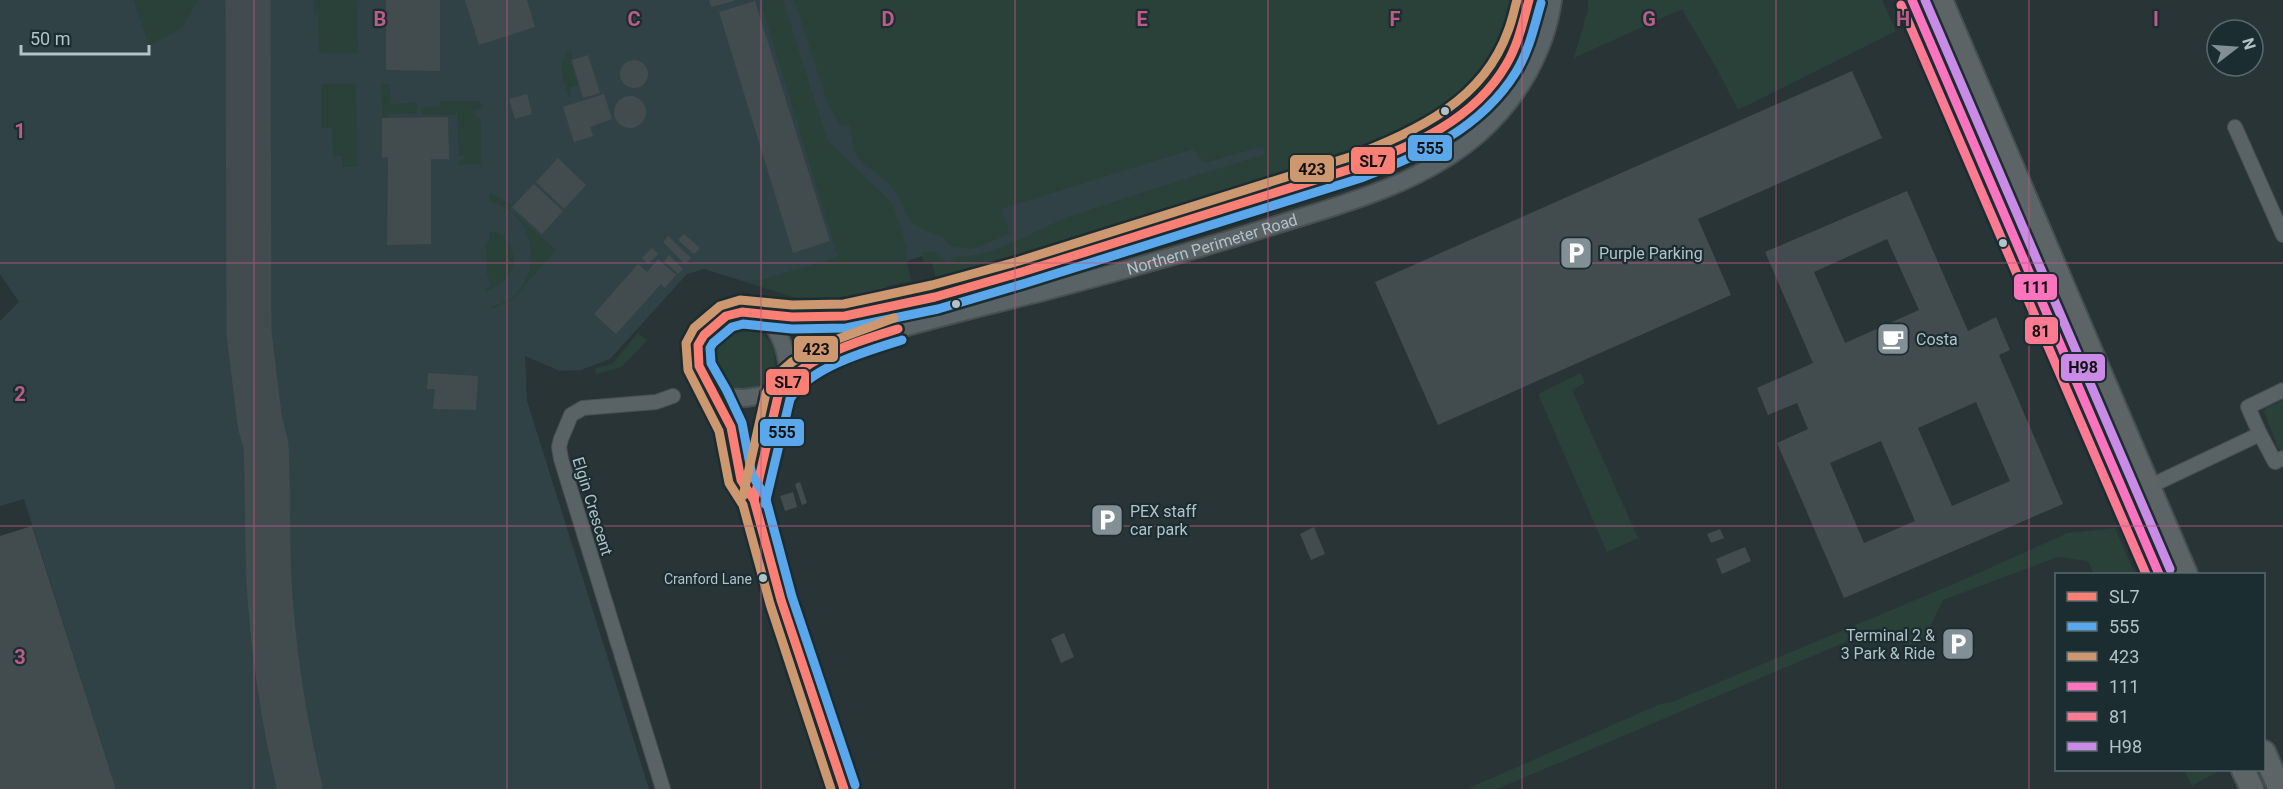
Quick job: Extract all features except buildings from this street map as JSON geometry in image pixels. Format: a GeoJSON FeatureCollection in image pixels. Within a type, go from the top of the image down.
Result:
{"type":"FeatureCollection","features":[{"type":"Feature","properties":{"kind":"highway"},"geometry":{"type":"LineString","coordinates":[[1912,0],[2158,573]]}},
{"type":"Feature","properties":{"kind":"highway"},"geometry":{"type":"LineString","coordinates":[[1941,0],[2186,573]]}},
{"type":"Feature","properties":{"kind":"highway"},"geometry":{"type":"LineString","coordinates":[[2265,754],[2280,789]]}},
{"type":"Feature","properties":{"kind":"highway"},"geometry":{"type":"LineString","coordinates":[[2243,771],[2252,789]]}},
{"type":"Feature","properties":{"kind":"street","name":"Northern Perimeter Road"},"geometry":{"type":"LineString","coordinates":[[767,315],[816,318],[845,316],[934,297],[1022,272],[1393,154],[1438,133],[1485,95],[1508,62],[1524,22],[1529,0]]}},
{"type":"Feature","properties":{"kind":"street","name":"Northern Perimeter Road"},"geometry":{"type":"LineString","coordinates":[[784,387],[834,353],[876,336],[1205,247],[1332,208],[1408,178],[1442,160],[1479,134],[1514,97],[1538,53],[1547,28],[1553,0]]}},
{"type":"Feature","properties":{"kind":"street"},"geometry":{"type":"LineString","coordinates":[[2235,128],[2283,235]]}},
{"type":"Feature","properties":{"kind":"street"},"geometry":{"type":"LineString","coordinates":[[754,500],[762,476],[764,452],[784,387],[788,360],[784,343],[767,315],[742,312],[733,313],[718,320],[704,335],[698,345],[699,366],[735,438],[741,480],[754,500],[781,600],[844,789]]}},
{"type":"Feature","properties":{"kind":"street"},"geometry":{"type":"LineString","coordinates":[[717,398],[745,398],[784,387]]}},
{"type":"Feature","properties":{"kind":"street"},"geometry":{"type":"LineString","coordinates":[[2283,390],[2248,407],[2275,462],[2283,458]]}},
{"type":"Feature","properties":{"kind":"street","name":"Elgin Crescent"},"geometry":{"type":"LineString","coordinates":[[663,789],[559,447],[571,415],[575,411],[583,408],[656,402],[673,396]]}},
{"type":"Feature","properties":{"kind":"street"},"geometry":{"type":"LineString","coordinates":[[2125,498],[2260,434]]}},
{"type":"Feature","properties":{"kind":"shaded area"},"geometry":{"type":"Polygon","coordinates":[[[0,0],[1477,0],[1409,101],[955,271],[929,254],[909,260],[885,288],[824,300],[794,297],[704,269],[687,274],[610,359],[581,370],[560,371],[525,356],[527,401],[649,789],[116,789],[24,499],[0,506],[0,321],[19,302],[0,274],[0,0]]]}},
{"type":"Feature","properties":{"kind":"green space"},"geometry":{"type":"Polygon","coordinates":[[[134,0],[198,0],[182,28],[149,46],[134,0]]]}},
{"type":"Feature","properties":{"kind":"green space"},"geometry":{"type":"Polygon","coordinates":[[[313,0],[357,0],[358,54],[319,53],[318,15],[314,15],[313,0]]]}},
{"type":"Feature","properties":{"kind":"green space"},"geometry":{"type":"Polygon","coordinates":[[[760,0],[783,0],[827,140],[893,204],[908,249],[905,251],[911,281],[824,300],[794,297],[743,281],[761,280],[838,257],[760,0]]]}},
{"type":"Feature","properties":{"kind":"green space"},"geometry":{"type":"Polygon","coordinates":[[[794,0],[1517,0],[1502,45],[1492,63],[1461,100],[1407,124],[1344,159],[943,285],[936,279],[932,262],[924,263],[921,253],[934,252],[949,264],[954,257],[985,253],[1013,243],[1069,217],[1265,154],[1263,146],[1205,163],[1193,149],[1001,209],[1010,234],[973,249],[950,246],[944,238],[912,222],[894,189],[859,159],[853,144],[850,126],[845,124],[842,127],[828,104],[794,0]]]}},
{"type":"Feature","properties":{"kind":"green space"},"geometry":{"type":"Polygon","coordinates":[[[1588,0],[1882,0],[1896,31],[1738,110],[1682,9],[1574,58],[1588,10],[1588,0]]]}},
{"type":"Feature","properties":{"kind":"green space"},"geometry":{"type":"Polygon","coordinates":[[[571,50],[573,59],[570,60],[578,85],[569,87],[571,96],[569,97],[562,66],[563,60],[571,50]]]}},
{"type":"Feature","properties":{"kind":"green space"},"geometry":{"type":"Polygon","coordinates":[[[321,84],[356,84],[357,167],[342,167],[342,156],[333,156],[332,128],[321,128],[321,84]]]}},
{"type":"Feature","properties":{"kind":"green space"},"geometry":{"type":"Polygon","coordinates":[[[381,84],[389,84],[391,104],[417,102],[417,113],[388,114],[390,148],[384,149],[381,84]]]}},
{"type":"Feature","properties":{"kind":"green space"},"geometry":{"type":"Polygon","coordinates":[[[440,101],[480,101],[482,107],[474,111],[477,119],[481,118],[481,163],[459,165],[464,155],[459,156],[457,115],[422,114],[421,108],[440,106],[440,101]]]}},
{"type":"Feature","properties":{"kind":"green space"},"geometry":{"type":"Polygon","coordinates":[[[490,193],[512,205],[509,209],[556,250],[512,300],[492,309],[491,307],[509,300],[521,288],[528,274],[531,259],[530,244],[525,229],[516,216],[504,207],[489,201],[490,193]]]}},
{"type":"Feature","properties":{"kind":"green space"},"geometry":{"type":"Polygon","coordinates":[[[489,232],[502,235],[511,247],[514,262],[508,277],[502,283],[486,291],[485,288],[491,286],[487,276],[486,242],[489,242],[489,232]]]}},
{"type":"Feature","properties":{"kind":"green space"},"geometry":{"type":"Polygon","coordinates":[[[742,327],[755,330],[765,337],[772,347],[775,360],[772,373],[765,383],[755,390],[742,393],[729,390],[719,383],[712,373],[709,360],[712,347],[719,337],[729,330],[742,327]]]}},
{"type":"Feature","properties":{"kind":"green space"},"geometry":{"type":"Polygon","coordinates":[[[638,333],[647,340],[622,367],[596,374],[595,368],[612,364],[638,333]]]}},
{"type":"Feature","properties":{"kind":"green space"},"geometry":{"type":"Polygon","coordinates":[[[1581,373],[1585,383],[1572,390],[1638,538],[1607,552],[1538,394],[1581,373]]]}},
{"type":"Feature","properties":{"kind":"green space"},"geometry":{"type":"Polygon","coordinates":[[[2283,400],[2283,451],[2278,448],[2264,411],[2283,400]]]}},
{"type":"Feature","properties":{"kind":"green space"},"geometry":{"type":"Polygon","coordinates":[[[2115,528],[2135,573],[2094,573],[2088,561],[2058,557],[1943,600],[1923,641],[1907,646],[1879,628],[1497,789],[1467,789],[1660,704],[1672,702],[1956,583],[2068,533],[2115,528]]]}},
{"type":"Feature","properties":{"kind":"green space"},"geometry":{"type":"Polygon","coordinates":[[[2184,771],[2219,771],[2192,786],[2184,771]]]}},
{"type":"Feature","properties":{"kind":"taxiway"},"geometry":{"type":"LineString","coordinates":[[248,0],[249,333],[260,423],[266,445],[269,582],[273,634],[284,712],[300,789]]}},
{"type":"Feature","properties":{"kind":"transit line","name":"423"},"geometry":{"type":"LineString","coordinates":[[831,789],[770,604],[743,505],[729,483],[719,431],[688,370],[686,343],[694,328],[720,306],[740,300],[792,305],[844,304],[932,285],[1019,261],[1353,156],[1424,123],[1446,110],[1465,94],[1497,55],[1517,0]]}},
{"type":"Feature","properties":{"kind":"transit line","name":"SL7"},"geometry":{"type":"LineString","coordinates":[[844,789],[781,600],[754,500],[741,480],[731,427],[699,366],[698,345],[704,335],[726,316],[742,312],[792,317],[845,316],[935,297],[1022,272],[1378,159],[1421,140],[1460,116],[1477,101],[1493,84],[1514,50],[1529,0]]}},
{"type":"Feature","properties":{"kind":"transit line","name":"111"},"geometry":{"type":"LineString","coordinates":[[1912,0],[2159,573]]}},
{"type":"Feature","properties":{"kind":"transit line","name":"H98"},"geometry":{"type":"LineString","coordinates":[[1925,0],[2170,569]]}},
{"type":"Feature","properties":{"kind":"transit line","name":"555"},"geometry":{"type":"LineString","coordinates":[[855,785],[792,597],[765,496],[752,475],[742,423],[711,363],[710,348],[713,343],[732,327],[743,324],[792,329],[846,328],[938,309],[1361,178],[1406,160],[1448,138],[1467,125],[1502,92],[1521,64],[1541,3]]}},
{"type":"Feature","properties":{"kind":"transit line","name":"81"},"geometry":{"type":"LineString","coordinates":[[1901,5],[2146,573]]}},
{"type":"Feature","properties":{"kind":"transit line","name":"423"},"geometry":{"type":"LineString","coordinates":[[743,496],[766,393],[777,375],[792,362],[827,343],[894,318]]}},
{"type":"Feature","properties":{"kind":"transit line","name":"SL7"},"geometry":{"type":"LineString","coordinates":[[754,500],[778,396],[787,383],[814,361],[849,345],[898,329]]}},
{"type":"Feature","properties":{"kind":"transit line","name":"555"},"geometry":{"type":"LineString","coordinates":[[765,504],[790,399],[799,388],[825,369],[840,362],[902,340]]}},
{"type":"Feature","properties":{"kind":"place","name":"Purple Parking"},"geometry":{"type":"Point","coordinates":[1576,253]}},
{"type":"Feature","properties":{"kind":"place","name":"Costa"},"geometry":{"type":"Point","coordinates":[1893,339]}},
{"type":"Feature","properties":{"kind":"place","name":"PEX staff car park"},"geometry":{"type":"Point","coordinates":[1107,520]}},
{"type":"Feature","properties":{"kind":"place","name":"Cranford Lane"},"geometry":{"type":"Point","coordinates":[763,578]}},
{"type":"Feature","properties":{"kind":"place","name":"Terminal 2 & 3 Park & Ride"},"geometry":{"type":"Point","coordinates":[1958,644]}}]}
